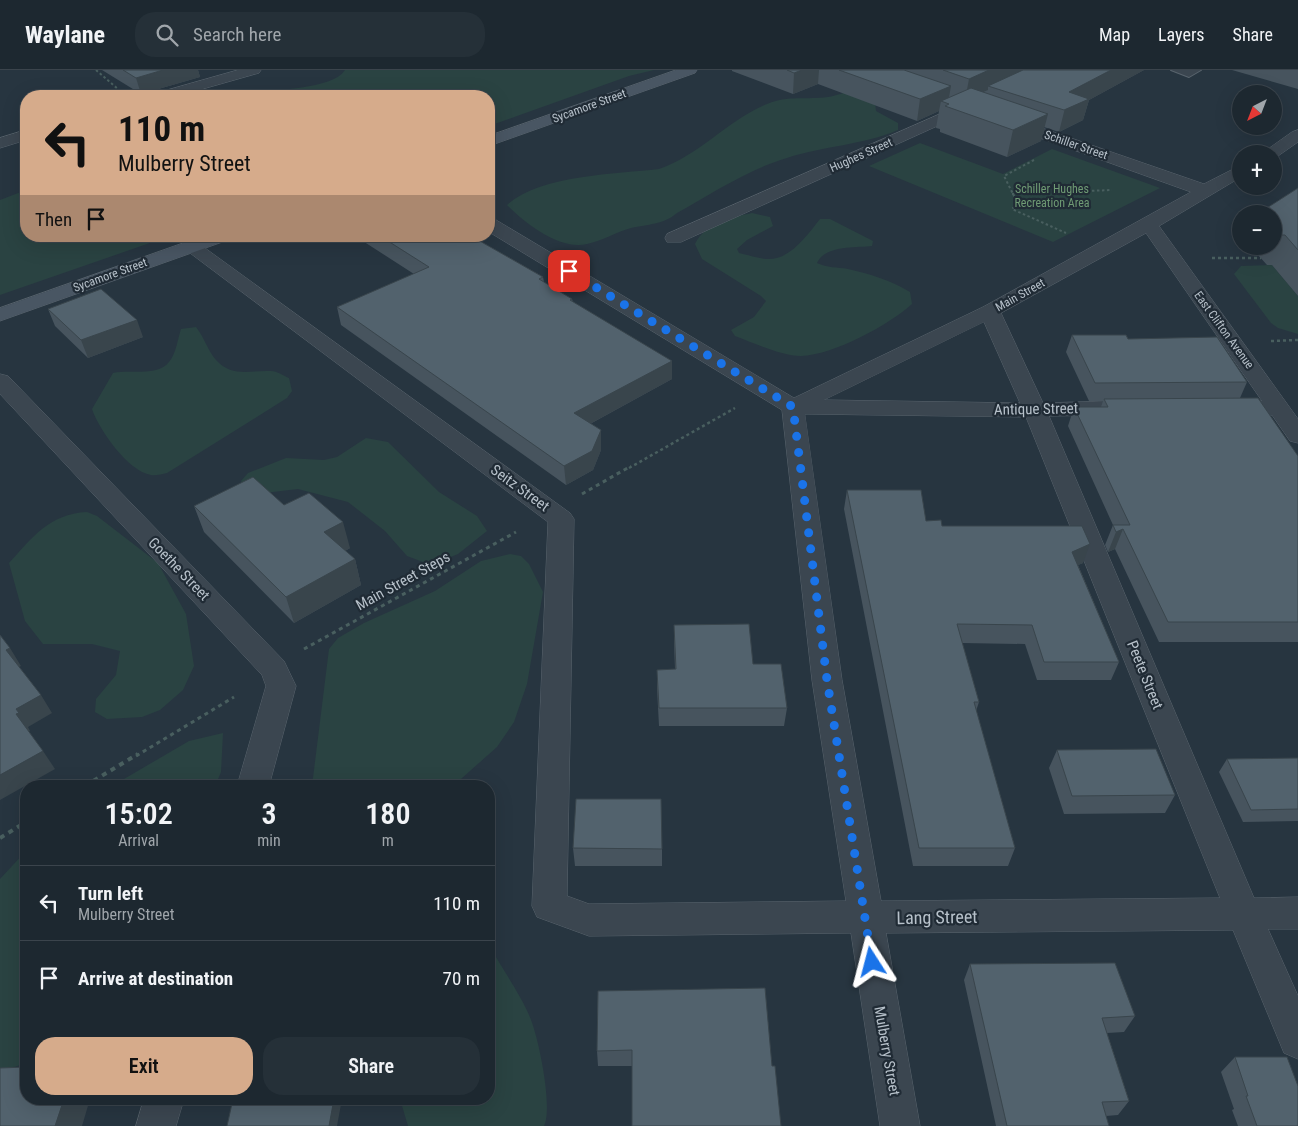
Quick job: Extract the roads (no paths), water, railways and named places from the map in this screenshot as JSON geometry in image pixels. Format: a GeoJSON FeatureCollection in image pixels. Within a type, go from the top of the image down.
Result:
{"type":"FeatureCollection","features":[{"type":"Feature","properties":{"kind":"main road","name":"Sycamore Street"},"geometry":{"type":"LineString","coordinates":[[495,140],[690,70]]}},
{"type":"Feature","properties":{"kind":"main road","name":"Sycamore Street"},"geometry":{"type":"LineString","coordinates":[[0,315],[204,242]]}},
{"type":"Feature","properties":{"kind":"street"},"geometry":{"type":"LineString","coordinates":[[183,90],[254,70]]}},
{"type":"Feature","properties":{"kind":"street","name":"Schiller Street"},"geometry":{"type":"LineString","coordinates":[[945,99],[1206,191]]}},
{"type":"Feature","properties":{"kind":"street","name":"Hughes Street"},"geometry":{"type":"LineString","coordinates":[[674,238],[985,99]]}},
{"type":"Feature","properties":{"kind":"street"},"geometry":{"type":"LineString","coordinates":[[1282,146],[1298,136]]}},
{"type":"Feature","properties":{"kind":"street"},"geometry":{"type":"LineString","coordinates":[[0,143],[20,137]]}},
{"type":"Feature","properties":{"kind":"street","name":"Main Street"},"geometry":{"type":"LineString","coordinates":[[793,407],[990,311],[1149,224],[1232,175]]}},
{"type":"Feature","properties":{"kind":"street","name":"East Clifton Avenue"},"geometry":{"type":"LineString","coordinates":[[1149,224],[1298,436]]}},
{"type":"Feature","properties":{"kind":"street"},"geometry":{"type":"LineString","coordinates":[[495,228],[793,407]]}},
{"type":"Feature","properties":{"kind":"street","name":"Seitz Street"},"geometry":{"type":"LineString","coordinates":[[191,247],[561,519],[549,906]]}},
{"type":"Feature","properties":{"kind":"street","name":"Peete Street"},"geometry":{"type":"LineString","coordinates":[[990,311],[1053,451],[1243,912],[1298,1040]]}},
{"type":"Feature","properties":{"kind":"street","name":"Goethe Street"},"geometry":{"type":"LineString","coordinates":[[0,381],[274,669],[281,686],[255,780]]}},
{"type":"Feature","properties":{"kind":"street","name":"Antique Street"},"geometry":{"type":"LineString","coordinates":[[793,407],[1034,410],[1134,408]]}},
{"type":"Feature","properties":{"kind":"street","name":"Mulberry Street"},"geometry":{"type":"LineString","coordinates":[[793,407],[827,680],[900,1126]]}},
{"type":"Feature","properties":{"kind":"street"},"geometry":{"type":"LineString","coordinates":[[1211,408],[1279,408]]}},
{"type":"Feature","properties":{"kind":"street","name":"Lang Street"},"geometry":{"type":"LineString","coordinates":[[549,906],[590,920],[1243,912],[1298,913]]}},
{"type":"Feature","properties":{"kind":"street"},"geometry":{"type":"LineString","coordinates":[[156,1126],[162,1105]]}},
{"type":"Feature","properties":{"kind":"lane"},"geometry":{"type":"LineString","coordinates":[[1175,70],[1189,74],[1197,70]]}},
{"type":"Feature","properties":{"kind":"park label","name":"Schiller Hughes Recreation Area"},"geometry":{"type":"Point","coordinates":[1052,196]}}]}
